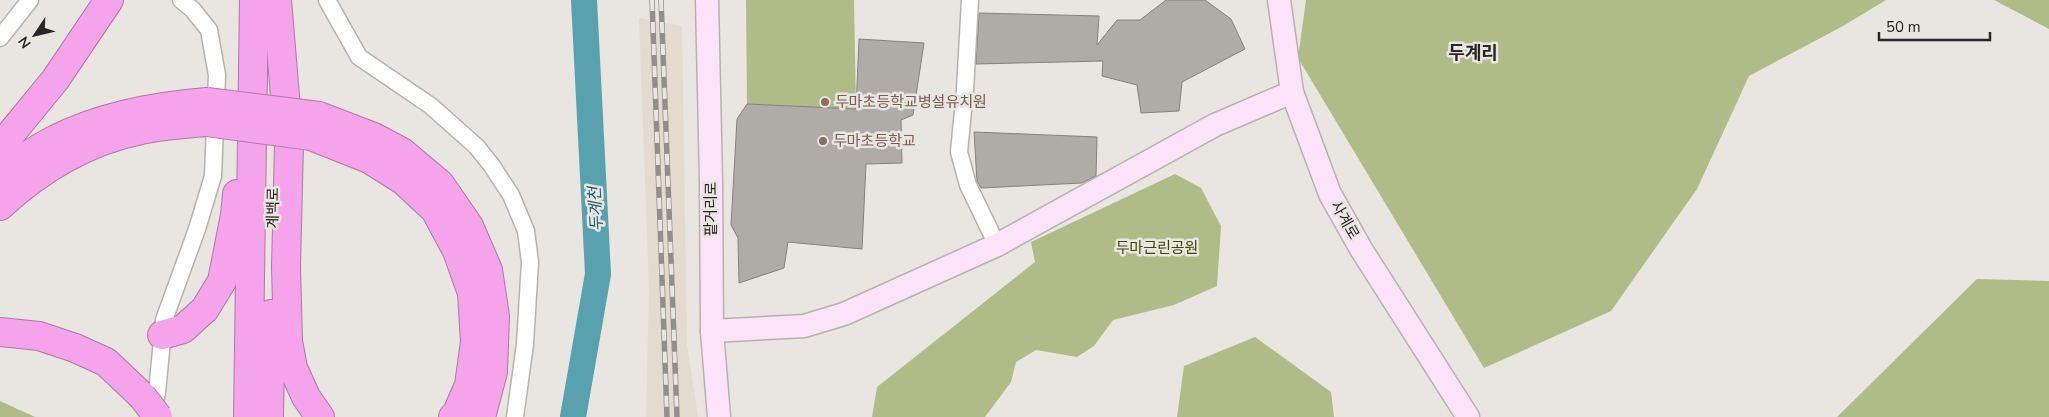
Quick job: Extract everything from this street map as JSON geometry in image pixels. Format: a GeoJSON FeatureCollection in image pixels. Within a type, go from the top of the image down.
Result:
{"type":"FeatureCollection","features":[{"type":"Feature","properties":{"kind":"highway"},"geometry":{"type":"LineString","coordinates":[[0,147],[55,80],[109,0]]}},
{"type":"Feature","properties":{"kind":"highway","name":"계백로"},"geometry":{"type":"LineString","coordinates":[[248,417],[254,0]]}},
{"type":"Feature","properties":{"kind":"highway"},"geometry":{"type":"LineString","coordinates":[[276,0],[289,144],[286,267],[288,341],[293,368],[306,397],[320,417]]}},
{"type":"Feature","properties":{"kind":"highway","name":"계백로"},"geometry":{"type":"LineString","coordinates":[[269,417],[276,0]]}},
{"type":"Feature","properties":{"kind":"highway"},"geometry":{"type":"LineString","coordinates":[[162,336],[183,329],[205,309],[222,281],[235,215],[242,137],[253,81]]}},
{"type":"Feature","properties":{"kind":"highway"},"geometry":{"type":"LineString","coordinates":[[0,175],[56,139],[97,123],[138,112],[177,105],[207,112],[315,126],[374,137],[402,152],[440,184],[468,226],[488,270],[495,316],[493,372],[481,417]]}},
{"type":"Feature","properties":{"kind":"highway"},"geometry":{"type":"LineString","coordinates":[[0,206],[23,185],[66,157],[104,140],[207,112]]}},
{"type":"Feature","properties":{"kind":"highway"},"geometry":{"type":"LineString","coordinates":[[315,126],[404,182],[434,210],[457,251],[472,293],[475,342],[469,384],[453,417]]}},
{"type":"Feature","properties":{"kind":"highway"},"geometry":{"type":"LineString","coordinates":[[0,332],[39,336],[75,348],[106,362],[151,410]]}},
{"type":"Feature","properties":{"kind":"street"},"geometry":{"type":"LineString","coordinates":[[0,38],[30,0]]}},
{"type":"Feature","properties":{"kind":"street"},"geometry":{"type":"LineString","coordinates":[[151,410],[157,392],[164,320],[197,229],[213,176],[216,74],[213,57],[208,30],[193,10],[181,0]]}},
{"type":"Feature","properties":{"kind":"street"},"geometry":{"type":"LineString","coordinates":[[327,0],[359,57],[431,106],[476,147],[492,166],[511,195],[526,231],[530,262],[525,344],[515,417]]}},
{"type":"Feature","properties":{"kind":"street","name":"팥거리로"},"geometry":{"type":"LineString","coordinates":[[706,0],[711,181],[712,331],[720,417]]}},
{"type":"Feature","properties":{"kind":"street"},"geometry":{"type":"LineString","coordinates":[[970,0],[966,90],[959,152],[968,185],[997,245]]}},
{"type":"Feature","properties":{"kind":"street","name":"사계로"},"geometry":{"type":"LineString","coordinates":[[1278,0],[1292,92],[1330,194],[1361,249],[1468,417]]}},
{"type":"Feature","properties":{"kind":"street"},"geometry":{"type":"LineString","coordinates":[[712,331],[804,326],[844,314],[997,245],[1215,125],[1292,92]]}},
{"type":"Feature","properties":{"kind":"shaded area"},"geometry":{"type":"Polygon","coordinates":[[[639,18],[682,26],[687,345],[698,417],[646,417],[649,290],[639,18]]]}},
{"type":"Feature","properties":{"kind":"green space"},"geometry":{"type":"Polygon","coordinates":[[[746,0],[854,0],[856,109],[747,104],[746,0]]]}},
{"type":"Feature","properties":{"kind":"green space"},"geometry":{"type":"Polygon","coordinates":[[[1306,0],[1886,0],[1843,26],[1749,76],[1697,189],[1611,311],[1484,368],[1298,58],[1306,0]]]}},
{"type":"Feature","properties":{"kind":"green space"},"geometry":{"type":"Polygon","coordinates":[[[1994,0],[2049,0],[2049,29],[1994,0]]]}},
{"type":"Feature","properties":{"kind":"green space","name":"두마근린공원"},"geometry":{"type":"Polygon","coordinates":[[[1175,174],[1201,188],[1221,226],[1217,286],[1174,305],[1113,320],[1094,346],[1077,357],[1036,350],[1016,362],[1011,382],[985,417],[872,417],[877,387],[1035,262],[1031,242],[1175,174]]]}},
{"type":"Feature","properties":{"kind":"green space"},"geometry":{"type":"Polygon","coordinates":[[[1977,279],[2049,281],[2049,417],[1837,417],[1977,279]]]}},
{"type":"Feature","properties":{"kind":"green space"},"geometry":{"type":"Polygon","coordinates":[[[1255,337],[1331,392],[1334,417],[1177,417],[1184,366],[1255,337]]]}},
{"type":"Feature","properties":{"kind":"green space"},"geometry":{"type":"Polygon","coordinates":[[[0,401],[35,417],[0,417],[0,401]]]}},
{"type":"Feature","properties":{"kind":"building"},"geometry":{"type":"Polygon","coordinates":[[[1166,0],[1205,0],[1231,19],[1245,49],[1182,82],[1179,111],[1141,113],[1137,85],[1102,76],[1103,61],[976,64],[979,13],[1099,16],[1097,45],[1117,20],[1140,20],[1166,0]]]}},
{"type":"Feature","properties":{"kind":"building","name":"두마초등학교"},"geometry":{"type":"Polygon","coordinates":[[[859,39],[924,43],[913,115],[901,120],[902,163],[866,164],[862,249],[788,242],[784,268],[739,283],[738,238],[731,225],[737,119],[747,104],[856,109],[859,39]]]}},
{"type":"Feature","properties":{"kind":"building"},"geometry":{"type":"Polygon","coordinates":[[[974,132],[1097,137],[1096,176],[1082,183],[981,188],[977,181],[974,132]]]}},
{"type":"Feature","properties":{"kind":"waterway","name":"두계천"},"geometry":{"type":"LineString","coordinates":[[573,417],[598,274],[584,0]]}},
{"type":"Feature","properties":{"kind":"railway"},"geometry":{"type":"LineString","coordinates":[[652,0],[667,417]]}},
{"type":"Feature","properties":{"kind":"railway"},"geometry":{"type":"LineString","coordinates":[[661,0],[677,417]]}},
{"type":"Feature","properties":{"kind":"place","name":"두마초등학교병설유치원"},"geometry":{"type":"Point","coordinates":[825,102]}},
{"type":"Feature","properties":{"kind":"place","name":"두마초등학교"},"geometry":{"type":"Point","coordinates":[823,141]}},
{"type":"Feature","properties":{"kind":"district","name":"두계리"},"geometry":{"type":"Point","coordinates":[1473,53]}}]}
